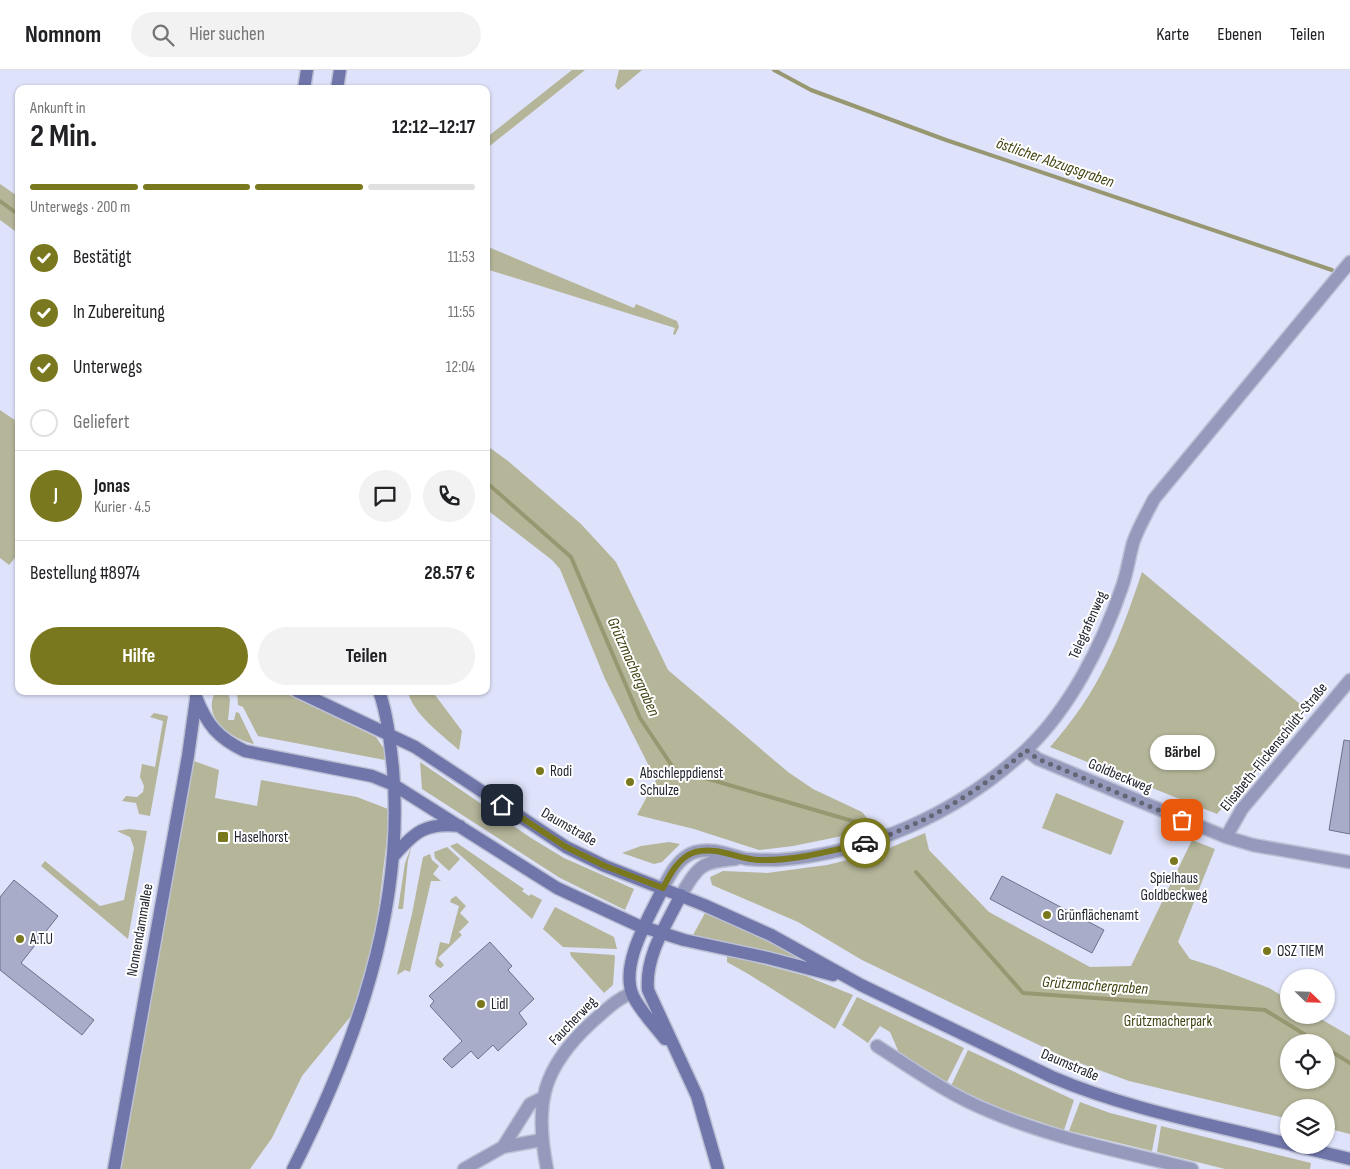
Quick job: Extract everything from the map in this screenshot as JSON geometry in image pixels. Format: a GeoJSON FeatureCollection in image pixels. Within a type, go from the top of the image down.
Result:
{"type":"FeatureCollection","features":[{"type":"Feature","properties":{"kind":"main road"},"geometry":{"type":"LineString","coordinates":[[305,85],[307,70]]}},
{"type":"Feature","properties":{"kind":"main road"},"geometry":{"type":"LineString","coordinates":[[338,85],[340,70]]}},
{"type":"Feature","properties":{"kind":"main road","name":"Daumstraße"},"geometry":{"type":"LineString","coordinates":[[198,695],[203,714],[211,727],[226,742],[245,751],[372,776],[394,785],[463,826],[557,888],[644,928],[661,934],[768,958],[853,980]]}},
{"type":"Feature","properties":{"kind":"main road","name":"Nonnendammallee"},"geometry":{"type":"LineString","coordinates":[[114,1169],[198,695]]}},
{"type":"Feature","properties":{"kind":"main road","name":"Daumstraße"},"geometry":{"type":"LineString","coordinates":[[305,695],[440,762],[566,847],[605,866],[681,895],[771,935],[853,980],[1052,1077],[1124,1103],[1280,1142]]}},
{"type":"Feature","properties":{"kind":"main road"},"geometry":{"type":"LineString","coordinates":[[292,1169],[329,1092],[364,995],[380,938],[393,858],[394,785],[388,718],[380,695]]}},
{"type":"Feature","properties":{"kind":"main road"},"geometry":{"type":"LineString","coordinates":[[393,858],[410,838],[423,829],[438,824],[463,826]]}},
{"type":"Feature","properties":{"kind":"main road"},"geometry":{"type":"LineString","coordinates":[[663,888],[634,952],[630,966],[632,993],[642,1011],[678,1054]]}},
{"type":"Feature","properties":{"kind":"main road"},"geometry":{"type":"LineString","coordinates":[[681,895],[661,934],[651,960],[647,979],[648,990],[698,1096],[718,1169]]}},
{"type":"Feature","properties":{"kind":"main road","name":"Daumstraße"},"geometry":{"type":"LineString","coordinates":[[1329,1154],[1350,1159]]}},
{"type":"Feature","properties":{"kind":"street","name":"Telegrafenweg"},"geometry":{"type":"LineString","coordinates":[[681,895],[700,868],[706,863],[746,859],[778,860],[830,852],[904,829],[948,808],[976,791],[1026,750],[1059,712],[1097,649],[1122,587],[1134,541],[1154,499],[1350,262]]}},
{"type":"Feature","properties":{"kind":"street","name":"Elisabeth-Flickenschildt-Straße"},"geometry":{"type":"LineString","coordinates":[[1226,837],[1242,809],[1350,680]]}},
{"type":"Feature","properties":{"kind":"street","name":"Goldbeckweg"},"geometry":{"type":"LineString","coordinates":[[1026,750],[1038,759],[1226,837],[1253,845],[1350,862]]}},
{"type":"Feature","properties":{"kind":"street","name":"Telegrafenweg"},"geometry":{"type":"LineString","coordinates":[[663,888],[679,863],[686,856],[696,852],[716,851],[746,859]]}},
{"type":"Feature","properties":{"kind":"street","name":"Faucherweg"},"geometry":{"type":"LineString","coordinates":[[547,1169],[541,1140],[542,1098],[553,1068],[576,1038],[620,998],[632,993]]}},
{"type":"Feature","properties":{"kind":"street"},"geometry":{"type":"LineString","coordinates":[[876,1046],[947,1090],[990,1112],[1049,1133],[1185,1168]]}},
{"type":"Feature","properties":{"kind":"street"},"geometry":{"type":"LineString","coordinates":[[503,1147],[530,1104],[542,1098]]}},
{"type":"Feature","properties":{"kind":"street"},"geometry":{"type":"LineString","coordinates":[[464,1169],[503,1147],[541,1140]]}},
{"type":"Feature","properties":{"kind":"green space"},"geometry":{"type":"Polygon","coordinates":[[[572,70],[585,70],[490,146],[490,135],[572,70]]]}},
{"type":"Feature","properties":{"kind":"green space"},"geometry":{"type":"Polygon","coordinates":[[[619,70],[642,70],[618,90],[615,86],[619,70]]]}},
{"type":"Feature","properties":{"kind":"green space"},"geometry":{"type":"Polygon","coordinates":[[[0,184],[15,194],[15,231],[0,220],[0,184]]]}},
{"type":"Feature","properties":{"kind":"green space"},"geometry":{"type":"Polygon","coordinates":[[[490,248],[634,308],[636,304],[677,321],[679,327],[675,335],[673,334],[675,328],[490,270],[490,248]]]}},
{"type":"Feature","properties":{"kind":"green space"},"geometry":{"type":"Polygon","coordinates":[[[0,410],[15,420],[15,558],[9,565],[0,558],[0,410]]]}},
{"type":"Feature","properties":{"kind":"green space"},"geometry":{"type":"Polygon","coordinates":[[[490,448],[508,461],[581,524],[616,562],[668,670],[788,772],[813,789],[862,812],[874,826],[852,834],[793,846],[759,850],[694,829],[637,815],[656,780],[605,679],[560,569],[552,560],[490,512],[490,448]]]}},
{"type":"Feature","properties":{"kind":"green space"},"geometry":{"type":"Polygon","coordinates":[[[1142,572],[1306,709],[1217,814],[1050,747],[1067,727],[1095,686],[1116,643],[1142,572]]]}},
{"type":"Feature","properties":{"kind":"green space"},"geometry":{"type":"Polygon","coordinates":[[[214,695],[229,695],[228,720],[234,720],[236,712],[239,713],[254,744],[228,732],[221,725],[215,718],[212,710],[214,695]]]}},
{"type":"Feature","properties":{"kind":"green space"},"geometry":{"type":"Polygon","coordinates":[[[237,695],[289,695],[376,737],[384,749],[385,760],[258,736],[243,707],[238,705],[237,695]]]}},
{"type":"Feature","properties":{"kind":"green space"},"geometry":{"type":"Polygon","coordinates":[[[409,695],[435,695],[462,731],[459,750],[421,715],[409,695]]]}},
{"type":"Feature","properties":{"kind":"green space"},"geometry":{"type":"Polygon","coordinates":[[[154,713],[168,716],[150,816],[139,814],[136,803],[122,801],[126,796],[137,797],[143,792],[144,786],[140,777],[142,764],[155,767],[163,721],[150,717],[154,713]]]}},
{"type":"Feature","properties":{"kind":"green space"},"geometry":{"type":"Polygon","coordinates":[[[194,761],[219,770],[215,798],[257,806],[261,780],[357,797],[388,809],[387,838],[377,922],[368,964],[351,1016],[302,1076],[272,1138],[250,1169],[120,1169],[194,761]]]}},
{"type":"Feature","properties":{"kind":"green space"},"geometry":{"type":"Polygon","coordinates":[[[420,762],[531,838],[564,858],[634,889],[625,910],[560,878],[422,789],[420,762]]]}},
{"type":"Feature","properties":{"kind":"green space"},"geometry":{"type":"Polygon","coordinates":[[[1056,793],[1124,821],[1111,855],[1042,828],[1056,793]]]}},
{"type":"Feature","properties":{"kind":"green space"},"geometry":{"type":"Polygon","coordinates":[[[129,829],[147,831],[128,939],[41,866],[45,861],[100,906],[124,900],[134,848],[130,837],[117,831],[129,829]]]}},
{"type":"Feature","properties":{"kind":"green space","name":"Grützmacherpark"},"geometry":{"type":"Polygon","coordinates":[[[925,833],[929,850],[989,912],[1090,967],[1131,966],[1192,840],[1215,849],[1178,942],[1190,959],[1269,988],[1280,995],[1280,1024],[1329,1024],[1350,1036],[1350,1134],[1335,1130],[1335,1099],[1280,1099],[1280,1117],[1129,1081],[1066,1058],[862,960],[798,922],[712,885],[710,877],[723,871],[767,873],[827,865],[880,852],[925,833]]]}},
{"type":"Feature","properties":{"kind":"green space"},"geometry":{"type":"Polygon","coordinates":[[[669,842],[680,844],[662,862],[654,864],[622,853],[641,846],[669,842]]]}},
{"type":"Feature","properties":{"kind":"green space"},"geometry":{"type":"Polygon","coordinates":[[[457,843],[524,889],[522,891],[529,896],[531,894],[542,900],[532,919],[450,846],[457,843]]]}},
{"type":"Feature","properties":{"kind":"green space"},"geometry":{"type":"Polygon","coordinates":[[[412,845],[408,860],[403,909],[398,909],[405,863],[412,845]]]}},
{"type":"Feature","properties":{"kind":"green space"},"geometry":{"type":"Polygon","coordinates":[[[447,847],[460,859],[449,871],[435,858],[434,852],[447,847]]]}},
{"type":"Feature","properties":{"kind":"green space"},"geometry":{"type":"Polygon","coordinates":[[[430,854],[432,860],[439,866],[433,874],[441,881],[431,881],[410,972],[405,970],[397,975],[412,914],[423,857],[430,854]]]}},
{"type":"Feature","properties":{"kind":"green space"},"geometry":{"type":"Polygon","coordinates":[[[456,896],[466,906],[460,913],[469,922],[459,932],[462,935],[438,958],[444,965],[441,968],[435,964],[440,942],[449,944],[459,906],[450,902],[456,896]]]}},
{"type":"Feature","properties":{"kind":"green space"},"geometry":{"type":"Polygon","coordinates":[[[555,907],[614,937],[617,949],[563,947],[543,929],[555,907]]]}},
{"type":"Feature","properties":{"kind":"green space"},"geometry":{"type":"Polygon","coordinates":[[[705,913],[753,932],[808,959],[805,962],[768,951],[693,935],[705,913]]]}},
{"type":"Feature","properties":{"kind":"green space"},"geometry":{"type":"Polygon","coordinates":[[[570,952],[614,955],[613,985],[604,993],[571,956],[570,952]]]}},
{"type":"Feature","properties":{"kind":"green space"},"geometry":{"type":"Polygon","coordinates":[[[727,955],[806,976],[853,995],[835,1029],[727,962],[727,955]]]}},
{"type":"Feature","properties":{"kind":"green space"},"geometry":{"type":"Polygon","coordinates":[[[857,997],[964,1048],[946,1084],[900,1055],[890,1032],[880,1026],[868,1043],[842,1025],[857,997]]]}},
{"type":"Feature","properties":{"kind":"green space"},"geometry":{"type":"Polygon","coordinates":[[[968,1050],[1074,1100],[1064,1130],[1002,1109],[951,1086],[968,1050]]]}},
{"type":"Feature","properties":{"kind":"green space"},"geometry":{"type":"Polygon","coordinates":[[[1080,1102],[1110,1113],[1157,1125],[1152,1151],[1069,1131],[1080,1102]]]}},
{"type":"Feature","properties":{"kind":"green space"},"geometry":{"type":"Polygon","coordinates":[[[1161,1126],[1311,1163],[1310,1169],[1225,1169],[1157,1152],[1161,1126]]]}},
{"type":"Feature","properties":{"kind":"building"},"geometry":{"type":"Polygon","coordinates":[[[1344,740],[1350,741],[1350,834],[1329,830],[1344,740]]]}},
{"type":"Feature","properties":{"kind":"building","name":"Grünflächenamt"},"geometry":{"type":"Polygon","coordinates":[[[1002,876],[1104,930],[1092,953],[990,899],[1002,876]]]}},
{"type":"Feature","properties":{"kind":"building","name":"A.T.U"},"geometry":{"type":"Polygon","coordinates":[[[14,880],[58,916],[21,963],[94,1020],[82,1035],[0,970],[0,897],[14,880]]]}},
{"type":"Feature","properties":{"kind":"building","name":"Lidl"},"geometry":{"type":"Polygon","coordinates":[[[490,942],[512,966],[508,970],[534,999],[519,1013],[527,1024],[498,1051],[493,1045],[478,1059],[471,1051],[452,1068],[443,1059],[462,1041],[430,1006],[434,1001],[429,996],[490,942]]]}},
{"type":"Feature","properties":{"kind":"waterway","name":"östlicher Abzugsgraben"},"geometry":{"type":"LineString","coordinates":[[774,70],[811,90],[946,140],[1332,270]]}},
{"type":"Feature","properties":{"kind":"waterway","name":"Grützmachergraben"},"geometry":{"type":"LineString","coordinates":[[0,201],[15,212]]}},
{"type":"Feature","properties":{"kind":"waterway","name":"Grützmachergraben"},"geometry":{"type":"LineString","coordinates":[[490,486],[571,557],[640,718],[674,769],[856,822]]}},
{"type":"Feature","properties":{"kind":"waterway","name":"Grützmachergraben"},"geometry":{"type":"LineString","coordinates":[[916,872],[1023,993],[1265,1010],[1304,1034]]}},
{"type":"Feature","properties":{"kind":"waterway","name":"Grützmachergraben"},"geometry":{"type":"LineString","coordinates":[[1335,1054],[1350,1063]]}},
{"type":"Feature","properties":{"kind":"way so far"},"geometry":{"type":"LineString","coordinates":[[865,843],[904,829],[948,808],[976,791],[1026,750],[1038,759],[1182,820]]}},
{"type":"Feature","properties":{"kind":"place","name":"Rodi"},"geometry":{"type":"Point","coordinates":[540,771]}},
{"type":"Feature","properties":{"kind":"place","name":"Abschleppdienst Schulze"},"geometry":{"type":"Point","coordinates":[630,782]}},
{"type":"Feature","properties":{"kind":"place","name":"Bärbel"},"geometry":{"type":"Point","coordinates":[1182,820]}},
{"type":"Feature","properties":{"kind":"place","name":"Haselhorst"},"geometry":{"type":"Point","coordinates":[223,837]}},
{"type":"Feature","properties":{"kind":"place","name":"Spielhaus Goldbeckweg"},"geometry":{"type":"Point","coordinates":[1174,861]}},
{"type":"Feature","properties":{"kind":"place","name":"Grünflächenamt"},"geometry":{"type":"Point","coordinates":[1047,915]}},
{"type":"Feature","properties":{"kind":"place","name":"A.T.U"},"geometry":{"type":"Point","coordinates":[20,939]}},
{"type":"Feature","properties":{"kind":"place","name":"OSZ TIEM"},"geometry":{"type":"Point","coordinates":[1267,951]}},
{"type":"Feature","properties":{"kind":"place","name":"Lidl"},"geometry":{"type":"Point","coordinates":[481,1004]}},
{"type":"Feature","properties":{"kind":"route"},"geometry":{"type":"LineString","coordinates":[[502,805],[566,847],[605,866],[663,888],[679,863],[686,856],[696,852],[708,850],[746,859],[778,860],[830,852],[865,843]]}}]}
